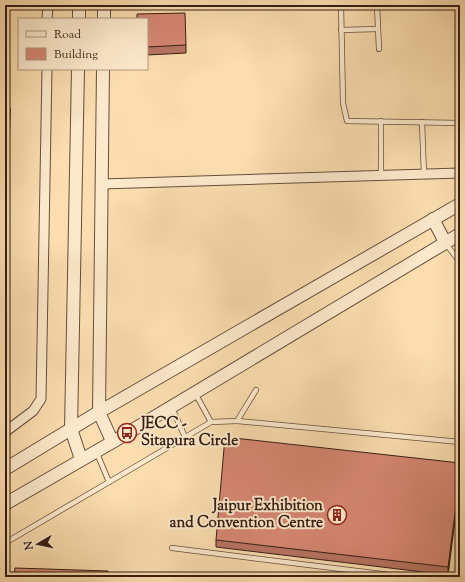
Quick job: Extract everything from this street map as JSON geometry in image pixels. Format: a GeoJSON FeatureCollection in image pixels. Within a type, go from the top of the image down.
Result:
{"type":"FeatureCollection","features":[{"type":"Feature","properties":{"kind":"street"},"geometry":{"type":"LineString","coordinates":[[47,18],[48,5]]}},
{"type":"Feature","properties":{"kind":"street"},"geometry":{"type":"LineString","coordinates":[[78,18],[79,5]]}},
{"type":"Feature","properties":{"kind":"street"},"geometry":{"type":"LineString","coordinates":[[104,5],[104,18]]}},
{"type":"Feature","properties":{"kind":"street"},"geometry":{"type":"LineString","coordinates":[[5,432],[33,411],[41,399],[47,70]]}},
{"type":"Feature","properties":{"kind":"street"},"geometry":{"type":"LineString","coordinates":[[78,70],[71,429],[81,459]]}},
{"type":"Feature","properties":{"kind":"street"},"geometry":{"type":"LineString","coordinates":[[103,70],[99,412],[112,441]]}},
{"type":"Feature","properties":{"kind":"street"},"geometry":{"type":"LineString","coordinates":[[102,184],[460,174]]}},
{"type":"Feature","properties":{"kind":"street"},"geometry":{"type":"LineString","coordinates":[[5,469],[99,412],[460,204]]}},
{"type":"Feature","properties":{"kind":"street"},"geometry":{"type":"LineString","coordinates":[[432,219],[445,242]]}},
{"type":"Feature","properties":{"kind":"street"},"geometry":{"type":"LineString","coordinates":[[5,504],[460,234]]}},
{"type":"Feature","properties":{"kind":"lane"},"geometry":{"type":"LineString","coordinates":[[341,5],[343,103],[345,117],[350,122],[381,121],[460,123]]}},
{"type":"Feature","properties":{"kind":"lane"},"geometry":{"type":"LineString","coordinates":[[377,5],[379,49]]}},
{"type":"Feature","properties":{"kind":"lane"},"geometry":{"type":"LineString","coordinates":[[341,30],[378,29]]}},
{"type":"Feature","properties":{"kind":"lane"},"geometry":{"type":"LineString","coordinates":[[381,121],[381,176]]}},
{"type":"Feature","properties":{"kind":"lane"},"geometry":{"type":"LineString","coordinates":[[422,122],[424,175]]}},
{"type":"Feature","properties":{"kind":"lane"},"geometry":{"type":"LineString","coordinates":[[445,242],[460,262]]}},
{"type":"Feature","properties":{"kind":"lane"},"geometry":{"type":"LineString","coordinates":[[237,421],[256,390]]}},
{"type":"Feature","properties":{"kind":"lane"},"geometry":{"type":"LineString","coordinates":[[195,392],[211,422]]}},
{"type":"Feature","properties":{"kind":"lane"},"geometry":{"type":"LineString","coordinates":[[171,406],[185,437]]}},
{"type":"Feature","properties":{"kind":"lane"},"geometry":{"type":"LineString","coordinates":[[5,543],[211,422],[237,421],[460,442]]}},
{"type":"Feature","properties":{"kind":"lane"},"geometry":{"type":"LineString","coordinates":[[96,451],[109,482]]}},
{"type":"Feature","properties":{"kind":"lane"},"geometry":{"type":"LineString","coordinates":[[172,548],[406,577]]}},
{"type":"Feature","properties":{"kind":"lane"},"geometry":{"type":"LineString","coordinates":[[455,577],[460,571]]}},
{"type":"Feature","properties":{"kind":"building"},"geometry":{"type":"Polygon","coordinates":[[[185,13],[186,45],[148,47],[148,18],[137,18],[137,14],[185,13]]]}},
{"type":"Feature","properties":{"kind":"building"},"geometry":{"type":"Polygon","coordinates":[[[5,108],[10,108],[9,158],[5,158],[5,108]]]}},
{"type":"Feature","properties":{"kind":"building"},"geometry":{"type":"Polygon","coordinates":[[[5,325],[6,370],[5,371],[5,325]]]}},
{"type":"Feature","properties":{"kind":"building","name":"Jaipur Exhibition and Convention Centre"},"geometry":{"type":"Polygon","coordinates":[[[225,437],[460,463],[460,475],[448,567],[216,540],[225,437]]]}},
{"type":"Feature","properties":{"kind":"building"},"geometry":{"type":"Polygon","coordinates":[[[15,568],[108,571],[108,577],[14,577],[15,568]]]}},
{"type":"Feature","properties":{"kind":"place","name":"JECC - Sitapura Circle"},"geometry":{"type":"Point","coordinates":[127,433]}},
{"type":"Feature","properties":{"kind":"place","name":"Jaipur Exhibition and Convention Centre"},"geometry":{"type":"Point","coordinates":[337,515]}}]}
